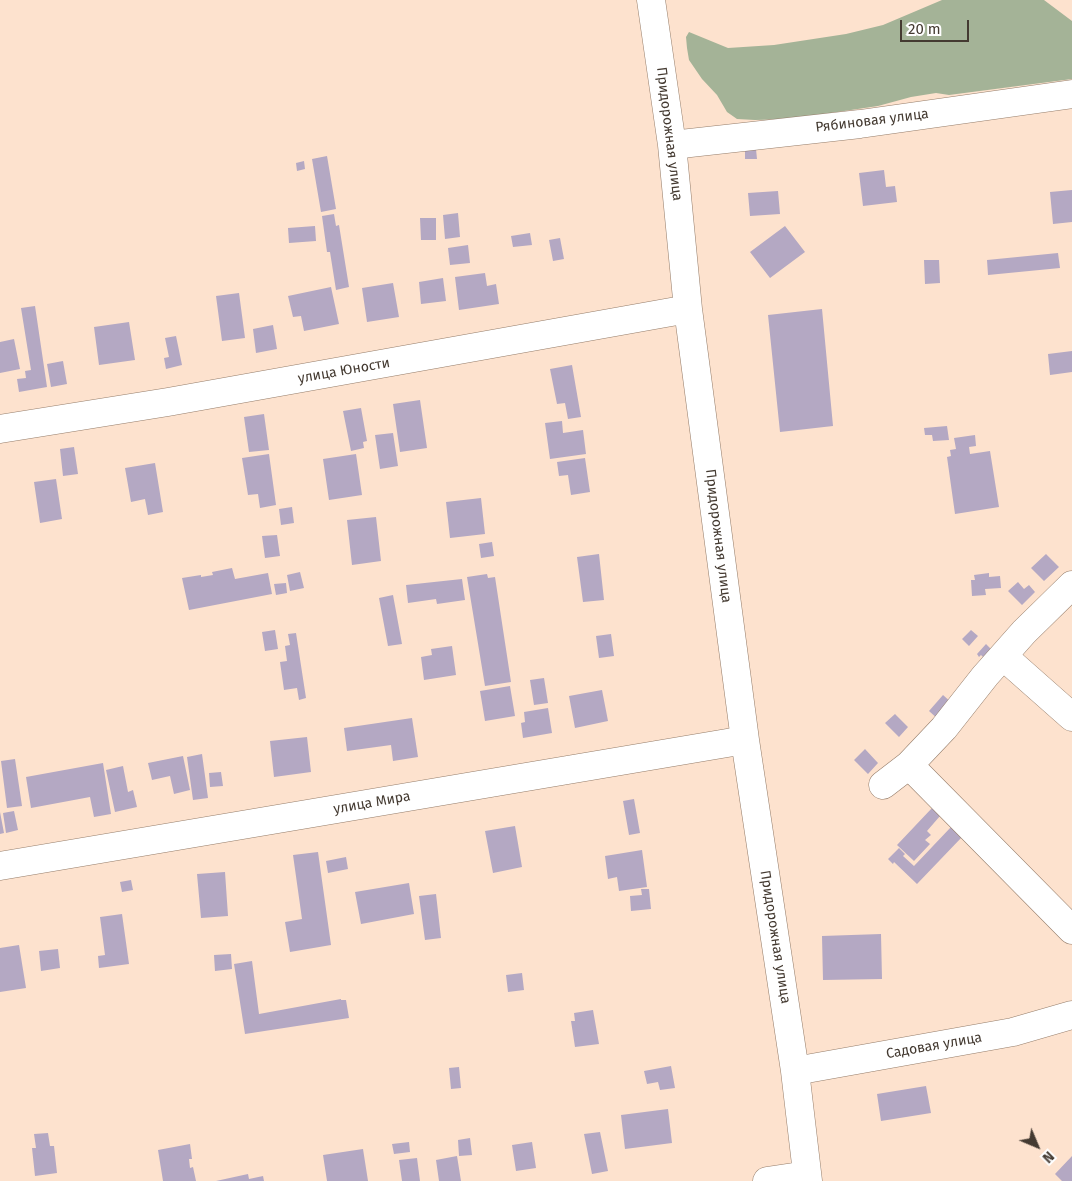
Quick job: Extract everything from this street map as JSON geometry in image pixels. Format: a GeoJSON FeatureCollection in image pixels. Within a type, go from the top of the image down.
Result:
{"type":"FeatureCollection","features":[{"type":"Feature","properties":{"kind":"street","name":"Придорожная улица"},"geometry":{"type":"LineString","coordinates":[[651,0],[672,145],[688,309],[745,740],[795,1071],[808,1178]]}},
{"type":"Feature","properties":{"kind":"street","name":"Рябиновая улица"},"geometry":{"type":"LineString","coordinates":[[672,145],[860,124],[1072,94]]}},
{"type":"Feature","properties":{"kind":"street","name":"улица Юности"},"geometry":{"type":"LineString","coordinates":[[0,429],[168,402],[688,309]]}},
{"type":"Feature","properties":{"kind":"street"},"geometry":{"type":"LineString","coordinates":[[883,785],[909,765],[944,728],[1003,656],[1039,616],[1072,585]]}},
{"type":"Feature","properties":{"kind":"street"},"geometry":{"type":"LineString","coordinates":[[1003,656],[1072,717]]}},
{"type":"Feature","properties":{"kind":"street","name":"улица Мира"},"geometry":{"type":"LineString","coordinates":[[0,866],[745,740]]}},
{"type":"Feature","properties":{"kind":"street"},"geometry":{"type":"LineString","coordinates":[[909,765],[1072,930]]}},
{"type":"Feature","properties":{"kind":"street","name":"Садовая улица"},"geometry":{"type":"LineString","coordinates":[[795,1071],[1013,1032],[1072,1015]]}},
{"type":"Feature","properties":{"kind":"street"},"geometry":{"type":"LineString","coordinates":[[766,1181],[808,1178]]}},
{"type":"Feature","properties":{"kind":"green space"},"geometry":{"type":"Polygon","coordinates":[[[942,0],[1044,0],[1072,21],[1072,79],[949,95],[936,93],[911,97],[878,106],[790,119],[755,120],[737,119],[727,112],[717,95],[702,79],[689,60],[686,37],[689,32],[728,48],[774,45],[846,34],[883,25],[942,0]]]}},
{"type":"Feature","properties":{"kind":"building"},"geometry":{"type":"Polygon","coordinates":[[[756,149],[757,159],[745,159],[745,150],[756,149]]]}},
{"type":"Feature","properties":{"kind":"building"},"geometry":{"type":"Polygon","coordinates":[[[327,156],[336,209],[321,212],[312,159],[327,156]]]}},
{"type":"Feature","properties":{"kind":"building"},"geometry":{"type":"Polygon","coordinates":[[[304,161],[305,169],[297,171],[296,163],[304,161]]]}},
{"type":"Feature","properties":{"kind":"building"},"geometry":{"type":"Polygon","coordinates":[[[884,170],[886,187],[895,186],[897,202],[863,206],[859,173],[884,170]]]}},
{"type":"Feature","properties":{"kind":"building"},"geometry":{"type":"Polygon","coordinates":[[[1072,190],[1072,222],[1053,224],[1050,192],[1072,190]]]}},
{"type":"Feature","properties":{"kind":"building"},"geometry":{"type":"Polygon","coordinates":[[[778,191],[780,214],[750,216],[748,193],[778,191]]]}},
{"type":"Feature","properties":{"kind":"building"},"geometry":{"type":"Polygon","coordinates":[[[458,213],[460,237],[445,239],[443,215],[458,213]]]}},
{"type":"Feature","properties":{"kind":"building"},"geometry":{"type":"Polygon","coordinates":[[[334,214],[336,226],[339,225],[349,287],[336,290],[330,252],[327,252],[322,216],[334,214]]]}},
{"type":"Feature","properties":{"kind":"building"},"geometry":{"type":"Polygon","coordinates":[[[420,218],[436,218],[436,240],[421,240],[420,218]]]}},
{"type":"Feature","properties":{"kind":"building"},"geometry":{"type":"Polygon","coordinates":[[[315,226],[316,241],[289,243],[288,228],[315,226]]]}},
{"type":"Feature","properties":{"kind":"building"},"geometry":{"type":"Polygon","coordinates":[[[785,226],[805,252],[770,278],[750,252],[785,226]]]}},
{"type":"Feature","properties":{"kind":"building"},"geometry":{"type":"Polygon","coordinates":[[[530,233],[532,245],[513,247],[511,236],[530,233]]]}},
{"type":"Feature","properties":{"kind":"building"},"geometry":{"type":"Polygon","coordinates":[[[560,238],[564,259],[553,261],[549,240],[560,238]]]}},
{"type":"Feature","properties":{"kind":"building"},"geometry":{"type":"Polygon","coordinates":[[[468,245],[470,263],[450,265],[448,248],[468,245]]]}},
{"type":"Feature","properties":{"kind":"building"},"geometry":{"type":"Polygon","coordinates":[[[1058,253],[1060,268],[988,275],[987,260],[1058,253]]]}},
{"type":"Feature","properties":{"kind":"building"},"geometry":{"type":"Polygon","coordinates":[[[924,260],[939,260],[940,283],[925,284],[924,260]]]}},
{"type":"Feature","properties":{"kind":"building"},"geometry":{"type":"Polygon","coordinates":[[[485,273],[487,286],[496,284],[499,304],[459,310],[455,277],[485,273]]]}},
{"type":"Feature","properties":{"kind":"building"},"geometry":{"type":"Polygon","coordinates":[[[443,278],[446,301],[421,304],[419,282],[443,278]]]}},
{"type":"Feature","properties":{"kind":"building"},"geometry":{"type":"Polygon","coordinates":[[[393,283],[399,317],[367,322],[362,288],[393,283]]]}},
{"type":"Feature","properties":{"kind":"building"},"geometry":{"type":"Polygon","coordinates":[[[331,287],[339,324],[304,331],[301,316],[293,317],[288,296],[331,287]]]}},
{"type":"Feature","properties":{"kind":"building"},"geometry":{"type":"Polygon","coordinates":[[[239,293],[245,338],[222,341],[216,296],[239,293]]]}},
{"type":"Feature","properties":{"kind":"building"},"geometry":{"type":"Polygon","coordinates":[[[35,306],[47,387],[19,392],[17,379],[26,378],[25,371],[31,370],[21,308],[35,306]]]}},
{"type":"Feature","properties":{"kind":"building"},"geometry":{"type":"Polygon","coordinates":[[[822,309],[833,426],[780,432],[768,315],[822,309]]]}},
{"type":"Feature","properties":{"kind":"building"},"geometry":{"type":"Polygon","coordinates":[[[129,322],[135,360],[99,365],[94,327],[129,322]]]}},
{"type":"Feature","properties":{"kind":"building"},"geometry":{"type":"Polygon","coordinates":[[[273,325],[277,349],[256,353],[253,329],[273,325]]]}},
{"type":"Feature","properties":{"kind":"building"},"geometry":{"type":"Polygon","coordinates":[[[176,336],[182,365],[166,369],[164,358],[169,357],[165,338],[176,336]]]}},
{"type":"Feature","properties":{"kind":"building"},"geometry":{"type":"Polygon","coordinates":[[[14,339],[20,369],[0,373],[0,342],[14,339]]]}},
{"type":"Feature","properties":{"kind":"building"},"geometry":{"type":"Polygon","coordinates":[[[1072,351],[1072,372],[1050,375],[1048,354],[1072,351]]]}},
{"type":"Feature","properties":{"kind":"building"},"geometry":{"type":"Polygon","coordinates":[[[63,361],[67,384],[51,387],[47,364],[63,361]]]}},
{"type":"Feature","properties":{"kind":"building"},"geometry":{"type":"Polygon","coordinates":[[[572,365],[581,417],[568,419],[565,403],[557,404],[550,369],[572,365]]]}},
{"type":"Feature","properties":{"kind":"building"},"geometry":{"type":"Polygon","coordinates":[[[420,400],[427,448],[400,452],[393,404],[420,400]]]}},
{"type":"Feature","properties":{"kind":"building"},"geometry":{"type":"Polygon","coordinates":[[[361,408],[367,441],[363,442],[364,448],[351,451],[343,411],[361,408]]]}},
{"type":"Feature","properties":{"kind":"building"},"geometry":{"type":"Polygon","coordinates":[[[264,414],[269,450],[249,452],[244,417],[264,414]]]}},
{"type":"Feature","properties":{"kind":"building"},"geometry":{"type":"Polygon","coordinates":[[[562,421],[563,433],[583,430],[586,454],[550,459],[545,423],[562,421]]]}},
{"type":"Feature","properties":{"kind":"building"},"geometry":{"type":"Polygon","coordinates":[[[947,426],[949,440],[933,441],[932,435],[925,435],[924,428],[947,426]]]}},
{"type":"Feature","properties":{"kind":"building"},"geometry":{"type":"Polygon","coordinates":[[[393,433],[398,466],[380,469],[375,435],[393,433]]]}},
{"type":"Feature","properties":{"kind":"building"},"geometry":{"type":"Polygon","coordinates":[[[975,435],[976,446],[969,447],[970,454],[990,451],[999,507],[955,514],[947,457],[951,456],[950,450],[956,449],[954,438],[975,435]]]}},
{"type":"Feature","properties":{"kind":"building"},"geometry":{"type":"Polygon","coordinates":[[[74,447],[78,474],[63,476],[60,449],[74,447]]]}},
{"type":"Feature","properties":{"kind":"building"},"geometry":{"type":"Polygon","coordinates":[[[269,454],[276,505],[260,508],[258,494],[248,495],[242,458],[269,454]]]}},
{"type":"Feature","properties":{"kind":"building"},"geometry":{"type":"Polygon","coordinates":[[[356,454],[362,495],[329,500],[323,459],[356,454]]]}},
{"type":"Feature","properties":{"kind":"building"},"geometry":{"type":"Polygon","coordinates":[[[585,458],[590,492],[571,495],[568,475],[559,476],[557,462],[585,458]]]}},
{"type":"Feature","properties":{"kind":"building"},"geometry":{"type":"Polygon","coordinates":[[[155,463],[163,512],[148,515],[145,499],[131,502],[125,468],[155,463]]]}},
{"type":"Feature","properties":{"kind":"building"},"geometry":{"type":"Polygon","coordinates":[[[56,479],[62,519],[40,523],[34,482],[56,479]]]}},
{"type":"Feature","properties":{"kind":"building"},"geometry":{"type":"Polygon","coordinates":[[[481,498],[485,534],[450,538],[446,502],[481,498]]]}},
{"type":"Feature","properties":{"kind":"building"},"geometry":{"type":"Polygon","coordinates":[[[292,507],[294,523],[281,525],[279,509],[292,507]]]}},
{"type":"Feature","properties":{"kind":"building"},"geometry":{"type":"Polygon","coordinates":[[[376,517],[381,561],[352,565],[347,520],[376,517]]]}},
{"type":"Feature","properties":{"kind":"building"},"geometry":{"type":"Polygon","coordinates":[[[277,535],[280,556],[265,558],[262,536],[277,535]]]}},
{"type":"Feature","properties":{"kind":"building"},"geometry":{"type":"Polygon","coordinates":[[[492,542],[494,556],[481,558],[479,544],[492,542]]]}},
{"type":"Feature","properties":{"kind":"building"},"geometry":{"type":"Polygon","coordinates":[[[599,554],[604,600],[583,602],[577,557],[599,554]]]}},
{"type":"Feature","properties":{"kind":"building"},"geometry":{"type":"Polygon","coordinates":[[[1046,554],[1059,567],[1044,581],[1031,568],[1046,554]]]}},
{"type":"Feature","properties":{"kind":"building"},"geometry":{"type":"Polygon","coordinates":[[[232,568],[235,579],[268,573],[272,594],[189,610],[182,578],[213,575],[212,572],[232,568]]]}},
{"type":"Feature","properties":{"kind":"building"},"geometry":{"type":"Polygon","coordinates":[[[300,572],[304,588],[290,591],[287,575],[300,572]]]}},
{"type":"Feature","properties":{"kind":"building"},"geometry":{"type":"Polygon","coordinates":[[[989,573],[989,577],[1000,576],[1001,588],[985,589],[986,595],[972,596],[971,580],[975,580],[974,575],[989,573]]]}},
{"type":"Feature","properties":{"kind":"building"},"geometry":{"type":"Polygon","coordinates":[[[487,574],[488,578],[495,577],[511,682],[485,686],[467,577],[487,574]]]}},
{"type":"Feature","properties":{"kind":"building"},"geometry":{"type":"Polygon","coordinates":[[[462,579],[465,600],[437,604],[436,599],[408,603],[406,585],[462,579]]]}},
{"type":"Feature","properties":{"kind":"building"},"geometry":{"type":"Polygon","coordinates":[[[1018,582],[1024,589],[1029,585],[1035,592],[1022,605],[1008,591],[1018,582]]]}},
{"type":"Feature","properties":{"kind":"building"},"geometry":{"type":"Polygon","coordinates":[[[286,583],[287,593],[276,595],[274,584],[286,583]]]}},
{"type":"Feature","properties":{"kind":"building"},"geometry":{"type":"Polygon","coordinates":[[[393,595],[402,644],[388,646],[379,598],[393,595]]]}},
{"type":"Feature","properties":{"kind":"building"},"geometry":{"type":"Polygon","coordinates":[[[275,630],[278,649],[265,651],[262,632],[275,630]]]}},
{"type":"Feature","properties":{"kind":"building"},"geometry":{"type":"Polygon","coordinates":[[[971,630],[978,636],[969,646],[962,639],[971,630]]]}},
{"type":"Feature","properties":{"kind":"building"},"geometry":{"type":"Polygon","coordinates":[[[296,633],[306,698],[299,700],[297,688],[284,690],[280,662],[287,661],[285,646],[290,645],[288,634],[296,633]]]}},
{"type":"Feature","properties":{"kind":"building"},"geometry":{"type":"Polygon","coordinates":[[[611,634],[614,656],[599,658],[596,636],[611,634]]]}},
{"type":"Feature","properties":{"kind":"building"},"geometry":{"type":"Polygon","coordinates":[[[986,644],[991,649],[983,657],[981,655],[979,657],[977,654],[986,644]]]}},
{"type":"Feature","properties":{"kind":"building"},"geometry":{"type":"Polygon","coordinates":[[[452,646],[456,675],[424,680],[421,657],[432,655],[431,649],[452,646]]]}},
{"type":"Feature","properties":{"kind":"building"},"geometry":{"type":"Polygon","coordinates":[[[544,678],[548,703],[534,705],[530,680],[544,678]]]}},
{"type":"Feature","properties":{"kind":"building"},"geometry":{"type":"Polygon","coordinates":[[[510,686],[515,716],[485,721],[480,691],[510,686]]]}},
{"type":"Feature","properties":{"kind":"building"},"geometry":{"type":"Polygon","coordinates":[[[602,690],[608,721],[575,728],[569,696],[602,690]]]}},
{"type":"Feature","properties":{"kind":"building"},"geometry":{"type":"Polygon","coordinates":[[[943,695],[953,704],[939,720],[929,711],[943,695]]]}},
{"type":"Feature","properties":{"kind":"building"},"geometry":{"type":"Polygon","coordinates":[[[548,708],[552,733],[523,738],[521,723],[525,722],[524,712],[548,708]]]}},
{"type":"Feature","properties":{"kind":"building"},"geometry":{"type":"Polygon","coordinates":[[[895,714],[908,727],[899,737],[885,723],[895,714]]]}},
{"type":"Feature","properties":{"kind":"building"},"geometry":{"type":"Polygon","coordinates":[[[412,718],[418,757],[393,761],[391,745],[347,751],[344,728],[412,718]]]}},
{"type":"Feature","properties":{"kind":"building"},"geometry":{"type":"Polygon","coordinates":[[[307,737],[311,772],[274,777],[270,741],[307,737]]]}},
{"type":"Feature","properties":{"kind":"building"},"geometry":{"type":"Polygon","coordinates":[[[865,749],[878,763],[868,774],[854,760],[865,749]]]}},
{"type":"Feature","properties":{"kind":"building"},"geometry":{"type":"Polygon","coordinates":[[[202,754],[208,798],[193,800],[187,757],[202,754]]]}},
{"type":"Feature","properties":{"kind":"building"},"geometry":{"type":"Polygon","coordinates":[[[183,756],[190,790],[174,794],[170,776],[152,780],[148,763],[183,756]]]}},
{"type":"Feature","properties":{"kind":"building"},"geometry":{"type":"Polygon","coordinates":[[[15,759],[22,806],[7,808],[1,761],[15,759]]]}},
{"type":"Feature","properties":{"kind":"building"},"geometry":{"type":"Polygon","coordinates":[[[103,763],[111,814],[94,817],[90,797],[31,808],[26,777],[103,763]]]}},
{"type":"Feature","properties":{"kind":"building"},"geometry":{"type":"Polygon","coordinates":[[[123,766],[128,792],[133,790],[137,807],[115,812],[106,770],[123,766]]]}},
{"type":"Feature","properties":{"kind":"building"},"geometry":{"type":"Polygon","coordinates":[[[221,772],[223,786],[210,787],[209,773],[221,772]]]}},
{"type":"Feature","properties":{"kind":"building"},"geometry":{"type":"Polygon","coordinates":[[[634,799],[640,833],[629,835],[623,801],[634,799]]]}},
{"type":"Feature","properties":{"kind":"building"},"geometry":{"type":"Polygon","coordinates":[[[932,808],[940,816],[927,831],[931,835],[925,840],[930,844],[914,861],[897,845],[932,808]]]}},
{"type":"Feature","properties":{"kind":"building"},"geometry":{"type":"Polygon","coordinates":[[[14,811],[18,830],[6,833],[3,813],[14,811]]]}},
{"type":"Feature","properties":{"kind":"building"},"geometry":{"type":"Polygon","coordinates":[[[0,812],[4,833],[0,834],[0,812]]]}},
{"type":"Feature","properties":{"kind":"building"},"geometry":{"type":"Polygon","coordinates":[[[515,826],[522,867],[493,873],[485,831],[515,826]]]}},
{"type":"Feature","properties":{"kind":"building"},"geometry":{"type":"Polygon","coordinates":[[[951,827],[962,837],[917,884],[894,862],[893,864],[888,859],[899,848],[905,854],[903,856],[914,866],[951,827]]]}},
{"type":"Feature","properties":{"kind":"building"},"geometry":{"type":"Polygon","coordinates":[[[642,850],[647,887],[619,891],[617,877],[608,879],[605,856],[642,850]]]}},
{"type":"Feature","properties":{"kind":"building"},"geometry":{"type":"Polygon","coordinates":[[[318,852],[331,945],[290,952],[285,922],[302,919],[293,855],[318,852]]]}},
{"type":"Feature","properties":{"kind":"building"},"geometry":{"type":"Polygon","coordinates":[[[346,857],[348,869],[328,873],[326,861],[346,857]]]}},
{"type":"Feature","properties":{"kind":"building"},"geometry":{"type":"Polygon","coordinates":[[[225,872],[228,916],[201,918],[197,874],[225,872]]]}},
{"type":"Feature","properties":{"kind":"building"},"geometry":{"type":"Polygon","coordinates":[[[131,880],[133,890],[122,892],[120,882],[131,880]]]}},
{"type":"Feature","properties":{"kind":"building"},"geometry":{"type":"Polygon","coordinates":[[[409,883],[414,914],[361,924],[355,892],[409,883]]]}},
{"type":"Feature","properties":{"kind":"building"},"geometry":{"type":"Polygon","coordinates":[[[641,889],[649,889],[651,909],[631,911],[630,896],[642,895],[641,889]]]}},
{"type":"Feature","properties":{"kind":"building"},"geometry":{"type":"Polygon","coordinates":[[[436,894],[441,938],[425,940],[419,896],[436,894]]]}},
{"type":"Feature","properties":{"kind":"building"},"geometry":{"type":"Polygon","coordinates":[[[122,914],[129,964],[99,968],[98,956],[105,955],[100,917],[122,914]]]}},
{"type":"Feature","properties":{"kind":"building"},"geometry":{"type":"Polygon","coordinates":[[[881,934],[882,979],[823,980],[822,936],[881,934]]]}},
{"type":"Feature","properties":{"kind":"building"},"geometry":{"type":"Polygon","coordinates":[[[19,945],[26,988],[0,992],[0,948],[19,945]]]}},
{"type":"Feature","properties":{"kind":"building"},"geometry":{"type":"Polygon","coordinates":[[[58,949],[60,968],[41,971],[39,951],[58,949]]]}},
{"type":"Feature","properties":{"kind":"building"},"geometry":{"type":"Polygon","coordinates":[[[231,954],[232,969],[215,971],[214,955],[231,954]]]}},
{"type":"Feature","properties":{"kind":"building"},"geometry":{"type":"Polygon","coordinates":[[[252,961],[259,1014],[341,999],[346,1000],[349,1018],[245,1034],[234,964],[252,961]]]}},
{"type":"Feature","properties":{"kind":"building"},"geometry":{"type":"Polygon","coordinates":[[[522,973],[524,990],[508,992],[506,975],[522,973]]]}},
{"type":"Feature","properties":{"kind":"building"},"geometry":{"type":"Polygon","coordinates":[[[593,1010],[599,1044],[575,1047],[571,1021],[575,1021],[574,1013],[593,1010]]]}},
{"type":"Feature","properties":{"kind":"building"},"geometry":{"type":"Polygon","coordinates":[[[671,1066],[675,1088],[660,1090],[658,1082],[647,1084],[644,1071],[671,1066]]]}},
{"type":"Feature","properties":{"kind":"building"},"geometry":{"type":"Polygon","coordinates":[[[459,1067],[461,1088],[451,1089],[449,1068],[459,1067]]]}},
{"type":"Feature","properties":{"kind":"building"},"geometry":{"type":"Polygon","coordinates":[[[926,1086],[931,1113],[881,1121],[877,1094],[926,1086]]]}},
{"type":"Feature","properties":{"kind":"building"},"geometry":{"type":"Polygon","coordinates":[[[668,1109],[672,1143],[625,1149],[621,1115],[668,1109]]]}},
{"type":"Feature","properties":{"kind":"building"},"geometry":{"type":"Polygon","coordinates":[[[600,1132],[608,1171],[592,1174],[584,1134],[600,1132]]]}},
{"type":"Feature","properties":{"kind":"building"},"geometry":{"type":"Polygon","coordinates":[[[48,1133],[50,1146],[54,1146],[57,1173],[35,1176],[32,1148],[36,1148],[34,1134],[48,1133]]]}},
{"type":"Feature","properties":{"kind":"building"},"geometry":{"type":"Polygon","coordinates":[[[470,1138],[472,1155],[459,1156],[458,1140],[470,1138]]]}},
{"type":"Feature","properties":{"kind":"building"},"geometry":{"type":"Polygon","coordinates":[[[409,1142],[410,1152],[394,1154],[392,1144],[409,1142]]]}},
{"type":"Feature","properties":{"kind":"building"},"geometry":{"type":"Polygon","coordinates":[[[532,1142],[536,1168],[516,1171],[512,1145],[532,1142]]]}},
{"type":"Feature","properties":{"kind":"building"},"geometry":{"type":"Polygon","coordinates":[[[190,1144],[192,1159],[189,1159],[190,1168],[193,1167],[196,1181],[163,1181],[158,1150],[190,1144]]]}},
{"type":"Feature","properties":{"kind":"building"},"geometry":{"type":"Polygon","coordinates":[[[363,1149],[368,1181],[327,1181],[323,1155],[363,1149]]]}},
{"type":"Feature","properties":{"kind":"building"},"geometry":{"type":"Polygon","coordinates":[[[457,1156],[461,1181],[439,1181],[436,1160],[457,1156]]]}},
{"type":"Feature","properties":{"kind":"building"},"geometry":{"type":"Polygon","coordinates":[[[1072,1156],[1072,1181],[1062,1181],[1055,1174],[1072,1156]]]}},
{"type":"Feature","properties":{"kind":"building"},"geometry":{"type":"Polygon","coordinates":[[[417,1158],[420,1181],[402,1181],[399,1160],[417,1158]]]}},
{"type":"Feature","properties":{"kind":"building"},"geometry":{"type":"Polygon","coordinates":[[[248,1174],[249,1179],[263,1176],[264,1181],[216,1181],[248,1174]]]}}]}
